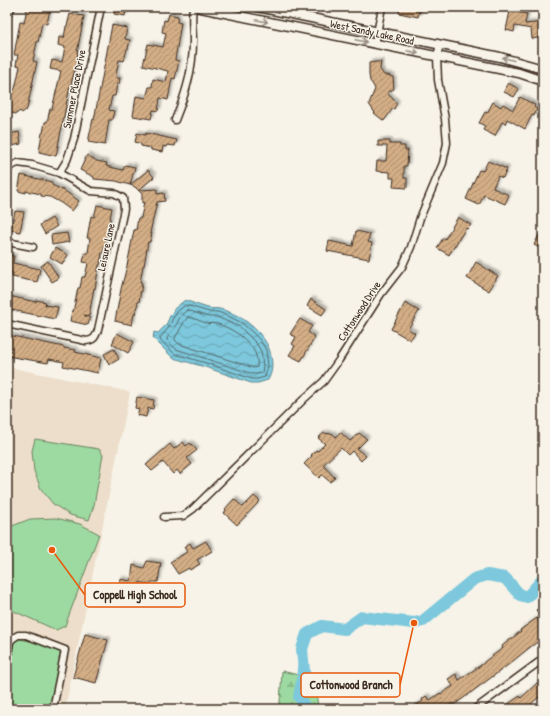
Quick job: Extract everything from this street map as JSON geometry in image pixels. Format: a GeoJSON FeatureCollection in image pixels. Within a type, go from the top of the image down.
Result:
{"type":"FeatureCollection","features":[{"type":"Feature","properties":{"kind":"main road","name":"West Sandy Lake Road"},"geometry":{"type":"LineString","coordinates":[[196,7],[519,74],[543,81]]}},
{"type":"Feature","properties":{"kind":"main road","name":"West Sandy Lake Road"},"geometry":{"type":"LineString","coordinates":[[258,7],[500,57],[543,69]]}},
{"type":"Feature","properties":{"kind":"street"},"geometry":{"type":"LineString","coordinates":[[7,15],[12,7]]}},
{"type":"Feature","properties":{"kind":"street","name":"Summer Place Drive"},"geometry":{"type":"LineString","coordinates":[[59,173],[74,139],[101,7]]}},
{"type":"Feature","properties":{"kind":"street"},"geometry":{"type":"LineString","coordinates":[[175,120],[184,99],[191,69],[193,7]]}},
{"type":"Feature","properties":{"kind":"street"},"geometry":{"type":"LineString","coordinates":[[375,44],[382,7]]}},
{"type":"Feature","properties":{"kind":"street","name":"Cottonwood Drive"},"geometry":{"type":"LineString","coordinates":[[164,517],[183,516],[193,509],[324,381],[381,294],[402,267],[411,247],[420,218],[443,163],[447,143],[445,119],[438,80],[437,57],[440,44]]}},
{"type":"Feature","properties":{"kind":"street","name":"Leisure Lane"},"geometry":{"type":"LineString","coordinates":[[7,175],[9,167],[18,163],[32,165],[59,173],[91,191],[114,193],[122,198],[124,209],[98,330],[95,337],[86,341],[7,324]]}},
{"type":"Feature","properties":{"kind":"street"},"geometry":{"type":"LineString","coordinates":[[7,242],[33,247]]}},
{"type":"Feature","properties":{"kind":"street"},"geometry":{"type":"LineString","coordinates":[[7,658],[10,642],[18,634],[26,635],[65,650],[53,709]]}},
{"type":"Feature","properties":{"kind":"street"},"geometry":{"type":"LineString","coordinates":[[475,709],[543,658]]}},
{"type":"Feature","properties":{"kind":"shaded area"},"geometry":{"type":"Polygon","coordinates":[[[7,367],[130,392],[65,709],[7,709],[7,367]]]}},
{"type":"Feature","properties":{"kind":"green space"},"geometry":{"type":"Polygon","coordinates":[[[35,439],[99,449],[103,455],[94,505],[89,520],[70,515],[53,504],[41,489],[34,471],[32,451],[35,439]]]}},
{"type":"Feature","properties":{"kind":"green space"},"geometry":{"type":"Polygon","coordinates":[[[56,518],[80,524],[99,534],[65,626],[56,630],[7,608],[7,528],[30,519],[56,518]]]}},
{"type":"Feature","properties":{"kind":"green space"},"geometry":{"type":"Polygon","coordinates":[[[15,638],[63,648],[51,709],[7,709],[7,678],[15,638]]]}},
{"type":"Feature","properties":{"kind":"green space"},"geometry":{"type":"Polygon","coordinates":[[[282,671],[315,679],[318,709],[277,709],[280,702],[282,671]]]}},
{"type":"Feature","properties":{"kind":"water"},"geometry":{"type":"Polygon","coordinates":[[[185,300],[208,308],[220,309],[231,313],[246,321],[255,329],[265,341],[270,353],[272,369],[268,380],[258,383],[251,383],[173,358],[153,338],[154,332],[158,333],[166,325],[175,308],[185,300]]]}},
{"type":"Feature","properties":{"kind":"building"},"geometry":{"type":"Polygon","coordinates":[[[27,7],[50,9],[47,24],[42,23],[37,42],[33,61],[37,62],[27,109],[22,113],[20,111],[16,114],[7,112],[7,96],[15,89],[20,66],[16,65],[18,55],[14,55],[20,22],[24,23],[27,7]]]}},
{"type":"Feature","properties":{"kind":"building"},"geometry":{"type":"Polygon","coordinates":[[[115,7],[127,7],[125,16],[114,14],[115,7]]]}},
{"type":"Feature","properties":{"kind":"building"},"geometry":{"type":"Polygon","coordinates":[[[400,7],[420,9],[418,17],[399,13],[400,7]]]}},
{"type":"Feature","properties":{"kind":"building"},"geometry":{"type":"Polygon","coordinates":[[[510,11],[527,14],[525,24],[543,22],[543,37],[532,39],[531,29],[515,26],[514,32],[506,30],[510,11]]]}},
{"type":"Feature","properties":{"kind":"building"},"geometry":{"type":"Polygon","coordinates":[[[70,14],[84,16],[77,53],[77,62],[69,91],[56,156],[39,152],[42,133],[45,122],[47,122],[50,109],[52,109],[61,71],[50,69],[52,60],[62,62],[65,47],[58,45],[59,37],[64,38],[70,14]]]}},
{"type":"Feature","properties":{"kind":"building"},"geometry":{"type":"Polygon","coordinates":[[[169,14],[178,16],[177,22],[181,23],[175,60],[179,61],[175,79],[172,78],[168,100],[160,98],[158,111],[153,110],[151,119],[133,116],[136,96],[146,98],[149,87],[152,87],[153,79],[166,82],[168,71],[143,65],[148,44],[163,47],[166,33],[162,32],[164,20],[167,21],[169,14]]]}},
{"type":"Feature","properties":{"kind":"building"},"geometry":{"type":"Polygon","coordinates":[[[112,25],[127,28],[125,39],[130,40],[124,61],[119,60],[116,78],[120,78],[119,84],[117,84],[115,96],[112,96],[109,110],[114,111],[112,120],[109,120],[105,145],[88,142],[93,119],[94,120],[112,25]]]}},
{"type":"Feature","properties":{"kind":"building"},"geometry":{"type":"Polygon","coordinates":[[[381,62],[380,69],[384,75],[393,77],[394,89],[387,93],[397,103],[384,121],[374,113],[369,104],[375,89],[370,81],[369,63],[381,62]]]}},
{"type":"Feature","properties":{"kind":"building"},"geometry":{"type":"Polygon","coordinates":[[[508,83],[519,89],[514,97],[504,92],[508,83]]]}},
{"type":"Feature","properties":{"kind":"building"},"geometry":{"type":"Polygon","coordinates":[[[520,97],[535,105],[534,107],[537,109],[534,116],[532,115],[525,129],[507,119],[505,124],[502,122],[495,136],[483,130],[485,126],[479,123],[493,102],[501,107],[503,104],[513,110],[520,97]]]}},
{"type":"Feature","properties":{"kind":"building"},"geometry":{"type":"Polygon","coordinates":[[[19,132],[21,144],[12,146],[9,134],[19,132]]]}},
{"type":"Feature","properties":{"kind":"building"},"geometry":{"type":"Polygon","coordinates":[[[137,133],[145,135],[146,133],[177,140],[175,146],[163,146],[162,152],[151,150],[151,148],[141,146],[141,144],[135,142],[137,133]]]}},
{"type":"Feature","properties":{"kind":"building"},"geometry":{"type":"Polygon","coordinates":[[[378,141],[390,141],[390,144],[400,144],[400,146],[405,146],[405,150],[408,150],[407,166],[404,166],[404,178],[407,178],[407,188],[393,187],[394,178],[390,178],[390,172],[376,171],[377,161],[386,161],[387,146],[378,146],[378,141]]]}},
{"type":"Feature","properties":{"kind":"building"},"geometry":{"type":"Polygon","coordinates":[[[87,155],[97,161],[107,163],[106,166],[123,170],[125,165],[135,167],[130,185],[116,181],[94,179],[94,177],[80,170],[87,155]]]}},
{"type":"Feature","properties":{"kind":"building"},"geometry":{"type":"Polygon","coordinates":[[[488,161],[507,169],[503,178],[498,176],[493,188],[509,195],[505,204],[484,195],[479,205],[466,199],[479,170],[483,171],[488,161]]]}},
{"type":"Feature","properties":{"kind":"building"},"geometry":{"type":"Polygon","coordinates":[[[148,170],[154,177],[139,190],[157,189],[157,194],[164,193],[165,201],[157,202],[150,233],[152,233],[150,242],[148,242],[143,266],[139,302],[134,314],[132,325],[115,321],[134,230],[136,230],[138,218],[141,218],[144,202],[142,203],[142,194],[135,187],[130,185],[148,170]]]}},
{"type":"Feature","properties":{"kind":"building"},"geometry":{"type":"Polygon","coordinates":[[[21,175],[52,182],[52,185],[65,191],[79,201],[72,211],[50,197],[41,196],[41,194],[26,191],[26,193],[18,191],[21,175]]]}},
{"type":"Feature","properties":{"kind":"building"},"geometry":{"type":"Polygon","coordinates":[[[97,205],[112,208],[106,242],[99,265],[89,316],[84,315],[90,318],[88,325],[70,321],[78,288],[80,288],[82,277],[85,277],[88,263],[83,262],[85,253],[88,253],[90,238],[87,238],[91,216],[94,217],[97,205]]]}},
{"type":"Feature","properties":{"kind":"building"},"geometry":{"type":"Polygon","coordinates":[[[15,211],[24,212],[20,232],[11,230],[15,211]]]}},
{"type":"Feature","properties":{"kind":"building"},"geometry":{"type":"Polygon","coordinates":[[[458,217],[471,225],[467,229],[466,228],[449,255],[437,248],[443,238],[445,239],[458,217]]]}},
{"type":"Feature","properties":{"kind":"building"},"geometry":{"type":"Polygon","coordinates":[[[52,218],[57,226],[45,234],[40,225],[52,218]]]}},
{"type":"Feature","properties":{"kind":"building"},"geometry":{"type":"Polygon","coordinates":[[[356,231],[370,234],[368,242],[372,243],[369,259],[327,251],[329,241],[353,246],[356,231]]]}},
{"type":"Feature","properties":{"kind":"building"},"geometry":{"type":"Polygon","coordinates":[[[67,233],[69,242],[52,245],[51,235],[67,233]]]}},
{"type":"Feature","properties":{"kind":"building"},"geometry":{"type":"Polygon","coordinates":[[[539,235],[543,237],[543,250],[534,245],[539,235]]]}},
{"type":"Feature","properties":{"kind":"building"},"geometry":{"type":"Polygon","coordinates":[[[55,248],[68,255],[62,264],[50,257],[55,248]]]}},
{"type":"Feature","properties":{"kind":"building"},"geometry":{"type":"Polygon","coordinates":[[[7,255],[14,256],[13,263],[40,269],[37,282],[12,277],[13,273],[7,272],[7,255]]]}},
{"type":"Feature","properties":{"kind":"building"},"geometry":{"type":"Polygon","coordinates":[[[48,261],[59,278],[52,282],[41,266],[48,261]]]}},
{"type":"Feature","properties":{"kind":"building"},"geometry":{"type":"Polygon","coordinates":[[[476,262],[498,276],[489,291],[467,278],[476,262]]]}},
{"type":"Feature","properties":{"kind":"building"},"geometry":{"type":"Polygon","coordinates":[[[9,296],[36,302],[36,300],[46,302],[45,305],[58,307],[55,319],[7,309],[9,296]]]}},
{"type":"Feature","properties":{"kind":"building"},"geometry":{"type":"Polygon","coordinates":[[[311,299],[326,309],[322,315],[307,306],[311,299]]]}},
{"type":"Feature","properties":{"kind":"building"},"geometry":{"type":"Polygon","coordinates":[[[405,303],[419,311],[408,329],[415,333],[410,340],[391,329],[405,303]]]}},
{"type":"Feature","properties":{"kind":"building"},"geometry":{"type":"Polygon","coordinates":[[[300,319],[312,326],[308,332],[315,337],[301,361],[289,355],[295,346],[292,344],[296,337],[290,334],[300,319]]]}},
{"type":"Feature","properties":{"kind":"building"},"geometry":{"type":"Polygon","coordinates":[[[117,333],[134,342],[128,353],[112,344],[117,333]]]}},
{"type":"Feature","properties":{"kind":"building"},"geometry":{"type":"Polygon","coordinates":[[[8,335],[64,347],[76,350],[75,352],[101,358],[98,373],[63,366],[64,362],[49,359],[48,363],[7,356],[8,335]]]}},
{"type":"Feature","properties":{"kind":"building"},"geometry":{"type":"Polygon","coordinates":[[[114,349],[119,359],[109,365],[104,354],[114,349]]]}},
{"type":"Feature","properties":{"kind":"building"},"geometry":{"type":"Polygon","coordinates":[[[137,397],[154,400],[153,409],[148,408],[146,417],[137,415],[139,409],[135,408],[137,397]]]}},
{"type":"Feature","properties":{"kind":"building"},"geometry":{"type":"Polygon","coordinates":[[[340,432],[350,441],[359,433],[367,439],[357,449],[366,456],[361,461],[352,451],[348,455],[341,448],[323,465],[335,478],[330,482],[322,475],[319,478],[304,464],[316,450],[318,451],[325,444],[318,438],[324,433],[332,433],[336,437],[340,432]]]}},
{"type":"Feature","properties":{"kind":"building"},"geometry":{"type":"Polygon","coordinates":[[[183,442],[186,446],[190,443],[197,450],[187,458],[192,464],[180,474],[177,470],[173,474],[163,462],[152,471],[146,465],[170,444],[174,449],[183,442]]]}},
{"type":"Feature","properties":{"kind":"building"},"geometry":{"type":"Polygon","coordinates":[[[254,496],[260,501],[237,525],[224,513],[226,510],[225,509],[234,499],[243,507],[254,496]]]}},
{"type":"Feature","properties":{"kind":"building"},"geometry":{"type":"Polygon","coordinates":[[[206,541],[212,551],[197,560],[200,564],[190,570],[189,568],[178,574],[170,562],[187,552],[184,547],[190,543],[193,548],[206,541]]]}},
{"type":"Feature","properties":{"kind":"building"},"geometry":{"type":"Polygon","coordinates":[[[147,561],[161,563],[158,582],[152,582],[149,585],[140,582],[140,585],[137,585],[133,594],[117,591],[120,584],[120,579],[131,581],[133,565],[144,568],[147,561]]]}},
{"type":"Feature","properties":{"kind":"building"},"geometry":{"type":"Polygon","coordinates":[[[543,604],[543,619],[536,610],[543,604]]]}},
{"type":"Feature","properties":{"kind":"building"},"geometry":{"type":"Polygon","coordinates":[[[537,618],[543,627],[543,638],[454,705],[453,703],[445,709],[410,709],[423,701],[422,699],[426,696],[430,700],[453,686],[448,679],[456,674],[459,680],[484,663],[503,648],[502,646],[521,631],[520,630],[537,618]]]}},
{"type":"Feature","properties":{"kind":"building"},"geometry":{"type":"Polygon","coordinates":[[[85,634],[108,640],[96,683],[73,677],[85,634]]]}},
{"type":"Feature","properties":{"kind":"building"},"geometry":{"type":"Polygon","coordinates":[[[543,678],[543,702],[539,697],[525,709],[501,709],[520,696],[521,698],[543,678]]]}},
{"type":"Feature","properties":{"kind":"waterway"},"geometry":{"type":"LineString","coordinates":[[306,709],[299,697],[304,671],[302,649],[307,634],[322,626],[345,629],[362,617],[414,623],[423,621],[474,579],[487,575],[505,578],[520,595],[527,597],[543,579]]}},
{"type":"Feature","properties":{"kind":"place","name":"Coppell High School"},"geometry":{"type":"Point","coordinates":[52,550]}},
{"type":"Feature","properties":{"kind":"place","name":"Cottonwood Branch"},"geometry":{"type":"Point","coordinates":[414,623]}}]}
